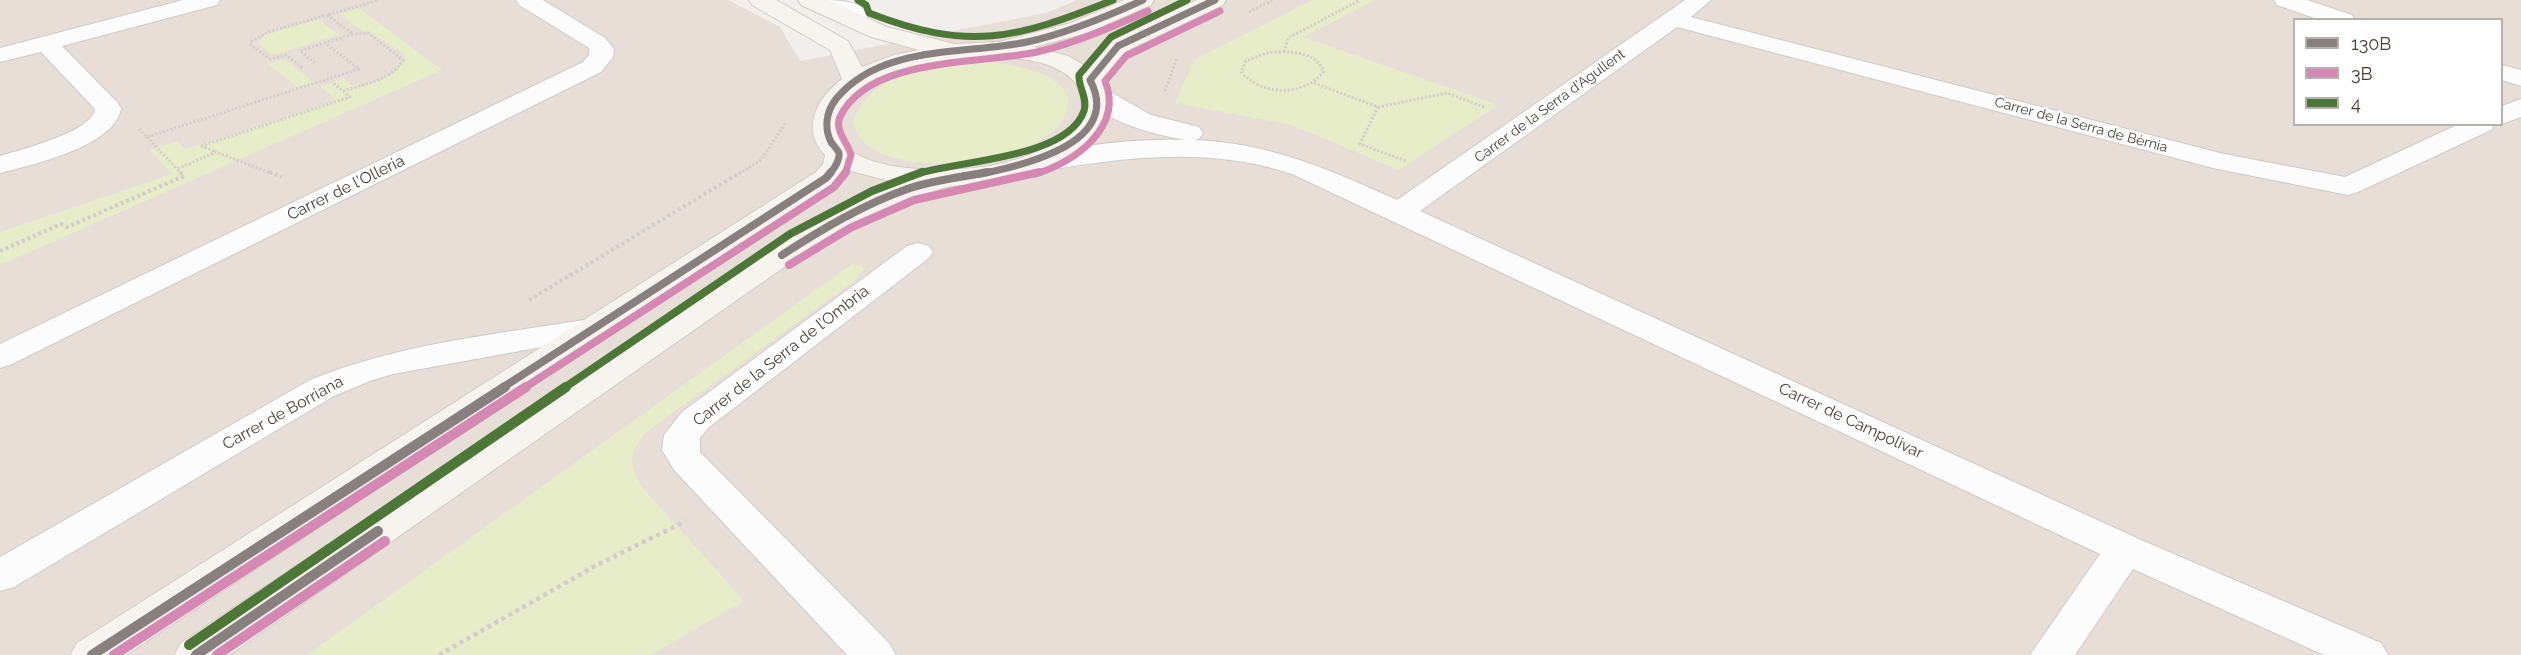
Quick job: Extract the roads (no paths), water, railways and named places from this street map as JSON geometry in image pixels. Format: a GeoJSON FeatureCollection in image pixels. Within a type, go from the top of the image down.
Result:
{"type":"FeatureCollection","features":[{"type":"Feature","properties":{"kind":"main road"},"geometry":{"type":"LineString","coordinates":[[760,0],[840,46],[856,81]]}},
{"type":"Feature","properties":{"kind":"main road"},"geometry":{"type":"LineString","coordinates":[[809,0],[879,32],[952,50]]}},
{"type":"Feature","properties":{"kind":"main road"},"geometry":{"type":"LineString","coordinates":[[993,49],[1079,28],[1143,0]]}},
{"type":"Feature","properties":{"kind":"main road"},"geometry":{"type":"LineString","coordinates":[[1094,88],[1067,64],[1034,53],[993,49],[952,50],[883,67],[856,81],[835,99],[825,119],[827,138],[839,154],[869,168],[904,176],[944,178],[1012,169],[1052,154],[1080,136],[1096,116],[1094,88],[1118,46],[1215,0]]}},
{"type":"Feature","properties":{"kind":"main road"},"geometry":{"type":"LineString","coordinates":[[92,655],[826,178],[836,166],[839,154]]}},
{"type":"Feature","properties":{"kind":"main road"},"geometry":{"type":"LineString","coordinates":[[196,655],[796,245],[874,204],[903,191],[944,178]]}},
{"type":"Feature","properties":{"kind":"street"},"geometry":{"type":"LineString","coordinates":[[0,56],[208,0]]}},
{"type":"Feature","properties":{"kind":"street","name":"Carrer de l'Olleria"},"geometry":{"type":"LineString","coordinates":[[0,357],[592,67],[601,57],[602,49],[597,43],[527,0]]}},
{"type":"Feature","properties":{"kind":"street"},"geometry":{"type":"LineString","coordinates":[[831,0],[857,13],[856,20]]}},
{"type":"Feature","properties":{"kind":"street","name":"Carrer de la Serra d'Agullent"},"geometry":{"type":"LineString","coordinates":[[1399,212],[1700,0]]}},
{"type":"Feature","properties":{"kind":"street"},"geometry":{"type":"LineString","coordinates":[[2285,0],[2338,18]]}},
{"type":"Feature","properties":{"kind":"street","name":"Carrer de la Serra de Bèrnia"},"geometry":{"type":"LineString","coordinates":[[1672,19],[2223,162],[2348,186],[2478,126]]}},
{"type":"Feature","properties":{"kind":"street"},"geometry":{"type":"LineString","coordinates":[[0,165],[71,141],[93,129],[106,117],[108,108],[46,43]]}},
{"type":"Feature","properties":{"kind":"street"},"geometry":{"type":"LineString","coordinates":[[2503,72],[2521,78]]}},
{"type":"Feature","properties":{"kind":"street","name":"Carrer de Campolivar"},"geometry":{"type":"LineString","coordinates":[[1094,88],[1121,112],[1150,126],[1249,140],[1281,147],[1306,158],[1337,185]]}},
{"type":"Feature","properties":{"kind":"street"},"geometry":{"type":"LineString","coordinates":[[2503,116],[2521,107]]}},
{"type":"Feature","properties":{"kind":"street","name":"Carrer de Campolivar"},"geometry":{"type":"LineString","coordinates":[[1012,169],[1094,153],[1177,146],[1211,148],[1269,159],[1399,212],[2125,549],[2366,655]]}},
{"type":"Feature","properties":{"kind":"street","name":"Carrer de la Serra de l’Ombria"},"geometry":{"type":"LineString","coordinates":[[874,655],[687,461],[680,450],[682,435],[695,420],[918,252]]}},
{"type":"Feature","properties":{"kind":"street","name":"Carrer de Borriana"},"geometry":{"type":"LineString","coordinates":[[0,576],[322,388],[358,373],[390,364],[596,328]]}},
{"type":"Feature","properties":{"kind":"street"},"geometry":{"type":"LineString","coordinates":[[2052,655],[2125,549]]}}]}
